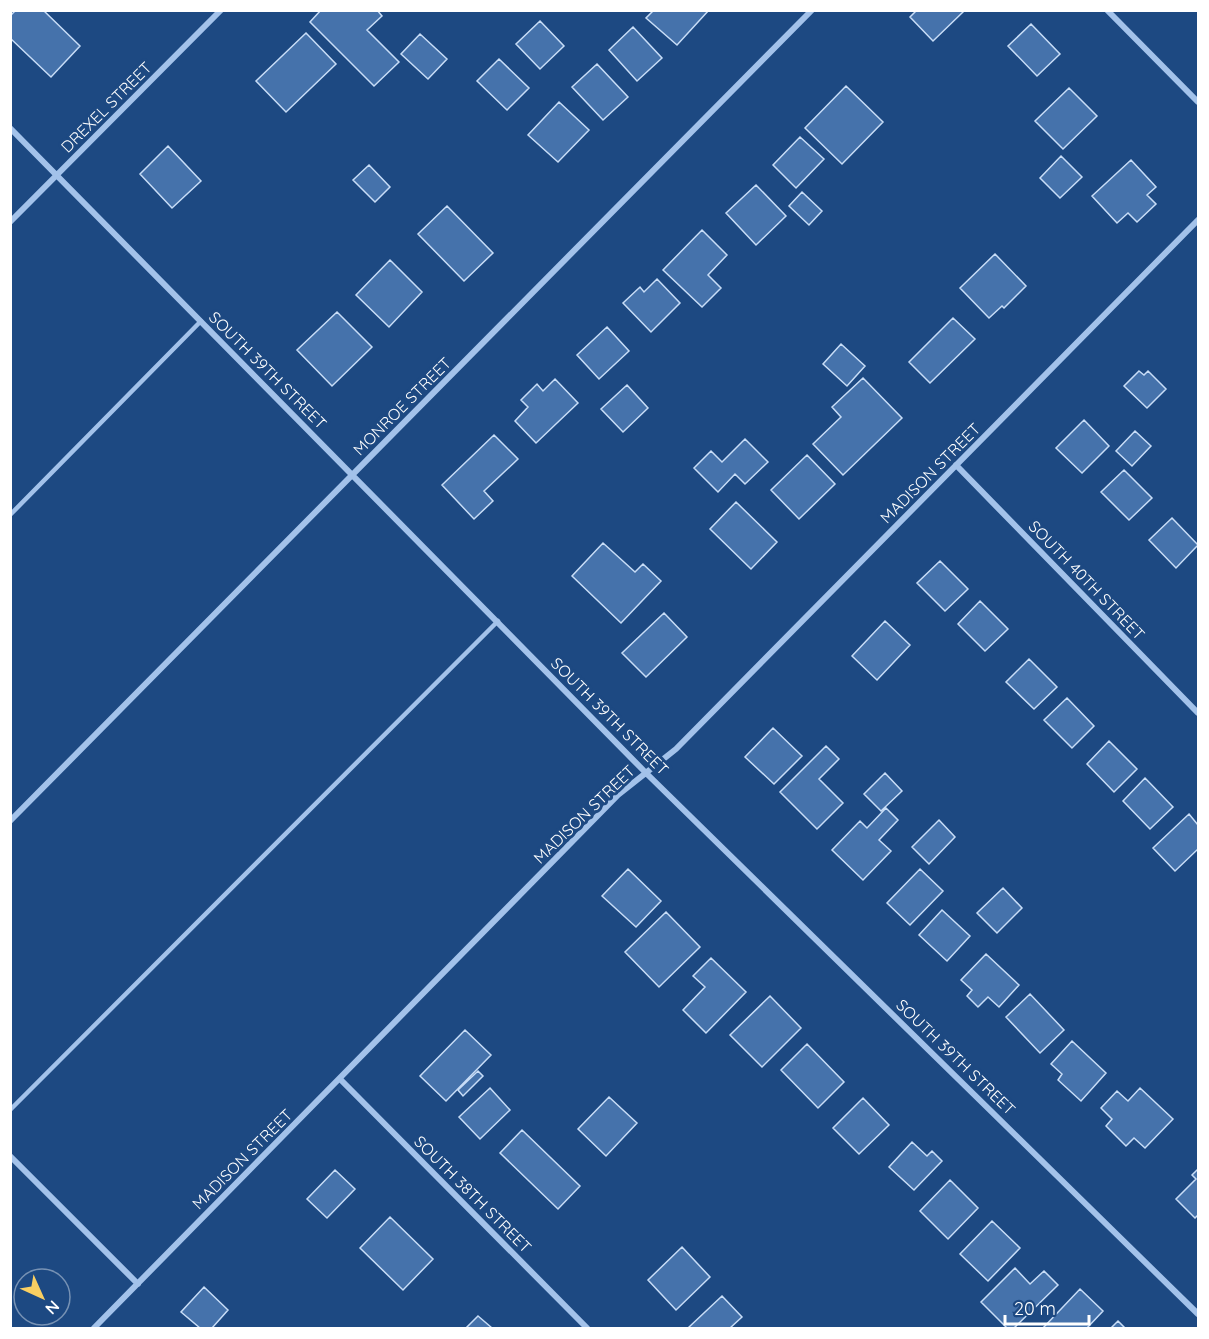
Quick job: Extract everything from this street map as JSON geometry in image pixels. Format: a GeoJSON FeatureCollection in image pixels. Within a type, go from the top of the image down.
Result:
{"type":"FeatureCollection","features":[{"type":"Feature","properties":{"kind":"street","name":"DREXEL STREET"},"geometry":{"type":"LineString","coordinates":[[10,222],[221,10]]}},
{"type":"Feature","properties":{"kind":"street","name":"MONROE STREET"},"geometry":{"type":"LineString","coordinates":[[10,821],[812,10]]}},
{"type":"Feature","properties":{"kind":"street"},"geometry":{"type":"LineString","coordinates":[[1107,10],[1198,102]]}},
{"type":"Feature","properties":{"kind":"street","name":"SOUTH 39TH STREET"},"geometry":{"type":"LineString","coordinates":[[10,128],[646,773],[1198,1314]]}},
{"type":"Feature","properties":{"kind":"street","name":"MADISON STREET"},"geometry":{"type":"LineString","coordinates":[[94,1329],[618,795],[676,749],[1198,220]]}},
{"type":"Feature","properties":{"kind":"street","name":"SOUTH 40TH STREET"},"geometry":{"type":"LineString","coordinates":[[956,465],[1198,713]]}},
{"type":"Feature","properties":{"kind":"street","name":"SOUTH 38TH STREET"},"geometry":{"type":"LineString","coordinates":[[340,1079],[587,1329]]}},
{"type":"Feature","properties":{"kind":"street"},"geometry":{"type":"LineString","coordinates":[[10,1156],[138,1284]]}},
{"type":"Feature","properties":{"kind":"lane"},"geometry":{"type":"LineString","coordinates":[[10,515],[201,321]]}},
{"type":"Feature","properties":{"kind":"lane"},"geometry":{"type":"LineString","coordinates":[[10,1110],[498,621]]}},
{"type":"Feature","properties":{"kind":"building"},"geometry":{"type":"Polygon","coordinates":[[[16,10],[43,10],[80,46],[51,77],[10,38],[10,16],[16,10]]]}},
{"type":"Feature","properties":{"kind":"building"},"geometry":{"type":"Polygon","coordinates":[[[321,10],[377,10],[382,16],[367,30],[399,62],[374,86],[310,22],[321,10]]]}},
{"type":"Feature","properties":{"kind":"building"},"geometry":{"type":"Polygon","coordinates":[[[654,10],[709,10],[677,45],[646,18],[654,10]]]}},
{"type":"Feature","properties":{"kind":"building"},"geometry":{"type":"Polygon","coordinates":[[[917,10],[961,10],[963,12],[933,41],[910,17],[917,10]]]}},
{"type":"Feature","properties":{"kind":"building"},"geometry":{"type":"Polygon","coordinates":[[[540,21],[564,46],[540,69],[516,44],[540,21]]]}},
{"type":"Feature","properties":{"kind":"building"},"geometry":{"type":"Polygon","coordinates":[[[1031,24],[1060,54],[1037,76],[1008,46],[1031,24]]]}},
{"type":"Feature","properties":{"kind":"building"},"geometry":{"type":"Polygon","coordinates":[[[633,27],[662,58],[637,81],[609,50],[633,27]]]}},
{"type":"Feature","properties":{"kind":"building"},"geometry":{"type":"Polygon","coordinates":[[[306,33],[336,64],[286,112],[256,81],[306,33]]]}},
{"type":"Feature","properties":{"kind":"building"},"geometry":{"type":"Polygon","coordinates":[[[420,34],[447,59],[428,79],[401,54],[420,34]]]}},
{"type":"Feature","properties":{"kind":"building"},"geometry":{"type":"Polygon","coordinates":[[[499,59],[529,88],[507,110],[477,81],[499,59]]]}},
{"type":"Feature","properties":{"kind":"building"},"geometry":{"type":"Polygon","coordinates":[[[597,64],[628,97],[603,120],[572,87],[597,64]]]}},
{"type":"Feature","properties":{"kind":"building"},"geometry":{"type":"Polygon","coordinates":[[[846,86],[883,122],[842,164],[805,128],[846,86]]]}},
{"type":"Feature","properties":{"kind":"building"},"geometry":{"type":"Polygon","coordinates":[[[1069,88],[1097,116],[1063,149],[1035,121],[1069,88]]]}},
{"type":"Feature","properties":{"kind":"building"},"geometry":{"type":"Polygon","coordinates":[[[559,102],[589,130],[558,162],[528,135],[559,102]]]}},
{"type":"Feature","properties":{"kind":"building"},"geometry":{"type":"Polygon","coordinates":[[[800,137],[824,159],[796,188],[773,165],[800,137]]]}},
{"type":"Feature","properties":{"kind":"building"},"geometry":{"type":"Polygon","coordinates":[[[168,146],[201,181],[172,208],[140,174],[168,146]]]}},
{"type":"Feature","properties":{"kind":"building"},"geometry":{"type":"Polygon","coordinates":[[[1061,156],[1082,177],[1060,198],[1040,178],[1061,156]]]}},
{"type":"Feature","properties":{"kind":"building"},"geometry":{"type":"Polygon","coordinates":[[[1131,160],[1156,187],[1147,195],[1156,204],[1137,222],[1128,213],[1117,223],[1092,196],[1131,160]]]}},
{"type":"Feature","properties":{"kind":"building"},"geometry":{"type":"Polygon","coordinates":[[[369,165],[390,187],[375,202],[353,180],[369,165]]]}},
{"type":"Feature","properties":{"kind":"building"},"geometry":{"type":"Polygon","coordinates":[[[756,185],[786,216],[756,245],[726,213],[756,185]]]}},
{"type":"Feature","properties":{"kind":"building"},"geometry":{"type":"Polygon","coordinates":[[[802,192],[822,211],[809,225],[789,206],[802,192]]]}},
{"type":"Feature","properties":{"kind":"building"},"geometry":{"type":"Polygon","coordinates":[[[447,206],[493,253],[464,281],[418,234],[447,206]]]}},
{"type":"Feature","properties":{"kind":"building"},"geometry":{"type":"Polygon","coordinates":[[[702,230],[727,255],[708,275],[721,288],[702,307],[663,270],[702,230]]]}},
{"type":"Feature","properties":{"kind":"building"},"geometry":{"type":"Polygon","coordinates":[[[995,254],[1026,286],[1004,308],[1002,306],[989,318],[960,288],[995,254]]]}},
{"type":"Feature","properties":{"kind":"building"},"geometry":{"type":"Polygon","coordinates":[[[390,260],[422,292],[389,327],[356,295],[390,260]]]}},
{"type":"Feature","properties":{"kind":"building"},"geometry":{"type":"Polygon","coordinates":[[[657,279],[680,303],[651,332],[623,303],[640,287],[644,292],[657,279]]]}},
{"type":"Feature","properties":{"kind":"building"},"geometry":{"type":"Polygon","coordinates":[[[337,312],[372,347],[332,386],[297,350],[337,312]]]}},
{"type":"Feature","properties":{"kind":"building"},"geometry":{"type":"Polygon","coordinates":[[[953,318],[975,339],[930,383],[909,362],[953,318]]]}},
{"type":"Feature","properties":{"kind":"building"},"geometry":{"type":"Polygon","coordinates":[[[607,327],[629,351],[599,379],[577,355],[607,327]]]}},
{"type":"Feature","properties":{"kind":"building"},"geometry":{"type":"Polygon","coordinates":[[[841,344],[865,366],[847,386],[823,364],[841,344]]]}},
{"type":"Feature","properties":{"kind":"building"},"geometry":{"type":"Polygon","coordinates":[[[1139,371],[1144,375],[1148,371],[1166,389],[1147,408],[1124,386],[1139,371]]]}},
{"type":"Feature","properties":{"kind":"building"},"geometry":{"type":"Polygon","coordinates":[[[863,378],[902,418],[843,475],[813,444],[841,417],[832,407],[863,378]]]}},
{"type":"Feature","properties":{"kind":"building"},"geometry":{"type":"Polygon","coordinates":[[[555,379],[578,403],[536,443],[515,421],[528,407],[521,400],[537,384],[543,391],[555,379]]]}},
{"type":"Feature","properties":{"kind":"building"},"geometry":{"type":"Polygon","coordinates":[[[627,385],[648,408],[623,432],[601,409],[627,385]]]}},
{"type":"Feature","properties":{"kind":"building"},"geometry":{"type":"Polygon","coordinates":[[[1084,420],[1109,446],[1082,473],[1056,448],[1084,420]]]}},
{"type":"Feature","properties":{"kind":"building"},"geometry":{"type":"Polygon","coordinates":[[[1135,431],[1151,446],[1132,466],[1116,451],[1135,431]]]}},
{"type":"Feature","properties":{"kind":"building"},"geometry":{"type":"Polygon","coordinates":[[[494,435],[518,459],[484,491],[493,501],[474,519],[442,485],[494,435]]]}},
{"type":"Feature","properties":{"kind":"building"},"geometry":{"type":"Polygon","coordinates":[[[745,439],[768,462],[745,484],[735,474],[718,492],[694,468],[711,451],[722,462],[745,439]]]}},
{"type":"Feature","properties":{"kind":"building"},"geometry":{"type":"Polygon","coordinates":[[[807,455],[835,484],[799,519],[771,490],[807,455]]]}},
{"type":"Feature","properties":{"kind":"building"},"geometry":{"type":"Polygon","coordinates":[[[1124,470],[1152,498],[1129,520],[1101,492],[1124,470]]]}},
{"type":"Feature","properties":{"kind":"building"},"geometry":{"type":"Polygon","coordinates":[[[736,502],[777,542],[751,569],[710,529],[736,502]]]}},
{"type":"Feature","properties":{"kind":"building"},"geometry":{"type":"Polygon","coordinates":[[[1172,518],[1198,545],[1176,568],[1149,540],[1172,518]]]}},
{"type":"Feature","properties":{"kind":"building"},"geometry":{"type":"Polygon","coordinates":[[[603,543],[635,572],[643,564],[661,581],[621,623],[572,576],[603,543]]]}},
{"type":"Feature","properties":{"kind":"building"},"geometry":{"type":"Polygon","coordinates":[[[940,561],[968,589],[945,611],[917,583],[940,561]]]}},
{"type":"Feature","properties":{"kind":"building"},"geometry":{"type":"Polygon","coordinates":[[[980,601],[1008,629],[985,651],[958,624],[980,601]]]}},
{"type":"Feature","properties":{"kind":"building"},"geometry":{"type":"Polygon","coordinates":[[[664,613],[687,637],[646,677],[622,653],[664,613]]]}},
{"type":"Feature","properties":{"kind":"building"},"geometry":{"type":"Polygon","coordinates":[[[885,621],[910,645],[877,680],[852,656],[885,621]]]}},
{"type":"Feature","properties":{"kind":"building"},"geometry":{"type":"Polygon","coordinates":[[[1029,659],[1057,687],[1034,709],[1006,682],[1029,659]]]}},
{"type":"Feature","properties":{"kind":"building"},"geometry":{"type":"Polygon","coordinates":[[[1067,698],[1094,726],[1072,748],[1044,720],[1067,698]]]}},
{"type":"Feature","properties":{"kind":"building"},"geometry":{"type":"Polygon","coordinates":[[[773,728],[802,756],[774,784],[745,757],[773,728]]]}},
{"type":"Feature","properties":{"kind":"building"},"geometry":{"type":"Polygon","coordinates":[[[1109,741],[1137,769],[1114,792],[1087,764],[1109,741]]]}},
{"type":"Feature","properties":{"kind":"building"},"geometry":{"type":"Polygon","coordinates":[[[826,746],[839,759],[819,779],[843,803],[817,829],[780,792],[826,746]]]}},
{"type":"Feature","properties":{"kind":"building"},"geometry":{"type":"Polygon","coordinates":[[[885,773],[902,791],[881,811],[864,794],[885,773]]]}},
{"type":"Feature","properties":{"kind":"building"},"geometry":{"type":"Polygon","coordinates":[[[1145,778],[1173,807],[1150,829],[1123,801],[1145,778]]]}},
{"type":"Feature","properties":{"kind":"building"},"geometry":{"type":"Polygon","coordinates":[[[886,808],[898,820],[879,840],[891,851],[863,880],[832,850],[860,821],[867,828],[886,808]]]}},
{"type":"Feature","properties":{"kind":"building"},"geometry":{"type":"Polygon","coordinates":[[[1189,814],[1198,825],[1198,849],[1175,871],[1153,848],[1189,814]]]}},
{"type":"Feature","properties":{"kind":"building"},"geometry":{"type":"Polygon","coordinates":[[[939,820],[955,837],[929,864],[912,847],[939,820]]]}},
{"type":"Feature","properties":{"kind":"building"},"geometry":{"type":"Polygon","coordinates":[[[628,869],[661,901],[636,927],[602,896],[628,869]]]}},
{"type":"Feature","properties":{"kind":"building"},"geometry":{"type":"Polygon","coordinates":[[[920,869],[943,891],[910,925],[887,903],[920,869]]]}},
{"type":"Feature","properties":{"kind":"building"},"geometry":{"type":"Polygon","coordinates":[[[1003,888],[1022,908],[997,933],[977,913],[1003,888]]]}},
{"type":"Feature","properties":{"kind":"building"},"geometry":{"type":"Polygon","coordinates":[[[942,910],[970,936],[947,961],[919,935],[942,910]]]}},
{"type":"Feature","properties":{"kind":"building"},"geometry":{"type":"Polygon","coordinates":[[[666,912],[700,947],[659,987],[625,952],[666,912]]]}},
{"type":"Feature","properties":{"kind":"building"},"geometry":{"type":"Polygon","coordinates":[[[986,954],[1019,985],[999,1007],[988,997],[978,1007],[967,996],[972,990],[961,980],[986,954]]]}},
{"type":"Feature","properties":{"kind":"building"},"geometry":{"type":"Polygon","coordinates":[[[711,958],[746,992],[706,1033],[683,1010],[705,987],[693,976],[711,958]]]}},
{"type":"Feature","properties":{"kind":"building"},"geometry":{"type":"Polygon","coordinates":[[[1030,994],[1064,1030],[1040,1053],[1006,1017],[1030,994]]]}},
{"type":"Feature","properties":{"kind":"building"},"geometry":{"type":"Polygon","coordinates":[[[770,996],[801,1028],[762,1067],[730,1035],[770,996]]]}},
{"type":"Feature","properties":{"kind":"building"},"geometry":{"type":"Polygon","coordinates":[[[465,1030],[491,1055],[446,1101],[420,1076],[465,1030]]]}},
{"type":"Feature","properties":{"kind":"building"},"geometry":{"type":"Polygon","coordinates":[[[1072,1041],[1106,1073],[1081,1101],[1058,1080],[1062,1074],[1051,1064],[1072,1041]]]}},
{"type":"Feature","properties":{"kind":"building"},"geometry":{"type":"Polygon","coordinates":[[[807,1044],[844,1082],[818,1108],[781,1070],[807,1044]]]}},
{"type":"Feature","properties":{"kind":"building"},"geometry":{"type":"Polygon","coordinates":[[[478,1071],[483,1076],[463,1096],[458,1090],[478,1071]]]}},
{"type":"Feature","properties":{"kind":"building"},"geometry":{"type":"Polygon","coordinates":[[[490,1088],[510,1110],[480,1139],[459,1117],[490,1088]]]}},
{"type":"Feature","properties":{"kind":"building"},"geometry":{"type":"Polygon","coordinates":[[[1140,1088],[1173,1119],[1145,1148],[1134,1138],[1126,1146],[1106,1126],[1112,1119],[1101,1108],[1117,1091],[1128,1101],[1140,1088]]]}},
{"type":"Feature","properties":{"kind":"building"},"geometry":{"type":"Polygon","coordinates":[[[609,1097],[637,1123],[606,1156],[578,1129],[609,1097]]]}},
{"type":"Feature","properties":{"kind":"building"},"geometry":{"type":"Polygon","coordinates":[[[863,1098],[889,1125],[859,1154],[833,1128],[863,1098]]]}},
{"type":"Feature","properties":{"kind":"building"},"geometry":{"type":"Polygon","coordinates":[[[522,1130],[580,1186],[558,1209],[500,1153],[522,1130]]]}},
{"type":"Feature","properties":{"kind":"building"},"geometry":{"type":"Polygon","coordinates":[[[912,1142],[927,1156],[932,1151],[942,1161],[914,1190],[889,1167],[912,1142]]]}},
{"type":"Feature","properties":{"kind":"building"},"geometry":{"type":"Polygon","coordinates":[[[1198,1169],[1198,1215],[1195,1218],[1176,1199],[1196,1179],[1192,1175],[1198,1169]]]}},
{"type":"Feature","properties":{"kind":"building"},"geometry":{"type":"Polygon","coordinates":[[[335,1170],[355,1189],[327,1218],[307,1199],[335,1170]]]}},
{"type":"Feature","properties":{"kind":"building"},"geometry":{"type":"Polygon","coordinates":[[[950,1180],[978,1208],[948,1239],[920,1211],[950,1180]]]}},
{"type":"Feature","properties":{"kind":"building"},"geometry":{"type":"Polygon","coordinates":[[[390,1217],[433,1259],[403,1290],[360,1248],[390,1217]]]}},
{"type":"Feature","properties":{"kind":"building"},"geometry":{"type":"Polygon","coordinates":[[[992,1221],[1020,1248],[988,1281],[960,1254],[992,1221]]]}},
{"type":"Feature","properties":{"kind":"building"},"geometry":{"type":"Polygon","coordinates":[[[682,1247],[710,1277],[676,1310],[648,1280],[682,1247]]]}},
{"type":"Feature","properties":{"kind":"building"},"geometry":{"type":"Polygon","coordinates":[[[1015,1268],[1030,1284],[1044,1271],[1058,1285],[1014,1328],[1007,1328],[981,1302],[1015,1268]]]}},
{"type":"Feature","properties":{"kind":"building"},"geometry":{"type":"Polygon","coordinates":[[[204,1287],[228,1310],[212,1328],[200,1328],[181,1312],[204,1287]]]}},
{"type":"Feature","properties":{"kind":"building"},"geometry":{"type":"Polygon","coordinates":[[[1080,1289],[1103,1311],[1087,1328],[1043,1328],[1080,1289]]]}},
{"type":"Feature","properties":{"kind":"building"},"geometry":{"type":"Polygon","coordinates":[[[722,1296],[742,1317],[730,1328],[688,1328],[722,1296]]]}},
{"type":"Feature","properties":{"kind":"building"},"geometry":{"type":"Polygon","coordinates":[[[478,1316],[492,1328],[466,1328],[478,1316]]]}},
{"type":"Feature","properties":{"kind":"building"},"geometry":{"type":"Polygon","coordinates":[[[1118,1321],[1125,1328],[1111,1328],[1118,1321]]]}}]}
